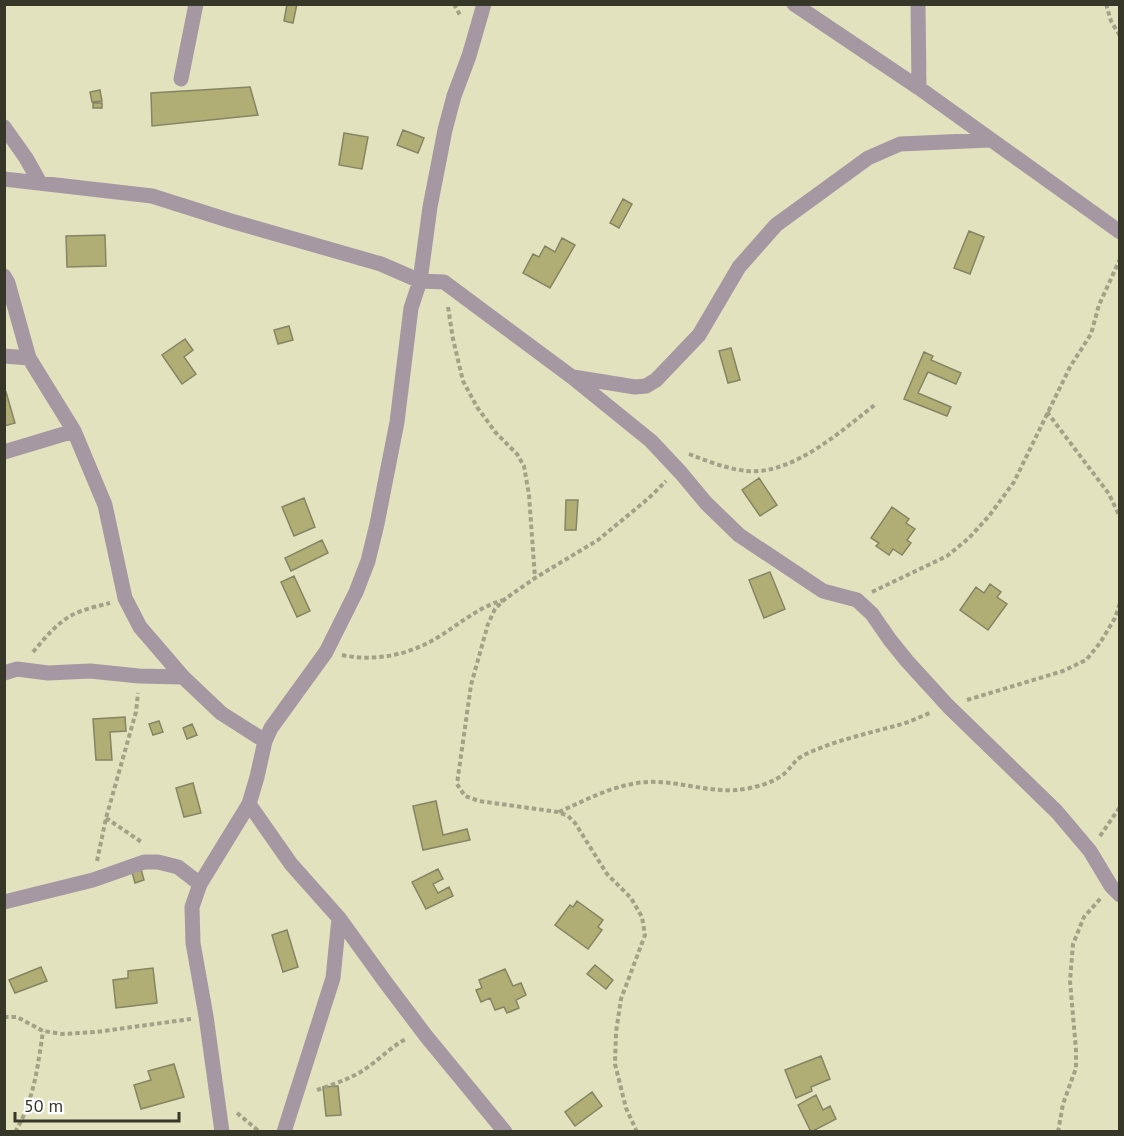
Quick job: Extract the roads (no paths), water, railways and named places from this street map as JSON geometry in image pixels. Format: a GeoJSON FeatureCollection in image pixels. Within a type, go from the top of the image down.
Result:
{"type":"FeatureCollection","features":[{"type":"Feature","properties":{"kind":"street"},"geometry":{"type":"LineString","coordinates":[[181,79],[196,4]]}},
{"type":"Feature","properties":{"kind":"street"},"geometry":{"type":"LineString","coordinates":[[222,1131],[193,943],[192,907],[200,884],[249,804],[265,741],[271,728],[326,652],[356,592],[368,561],[397,422],[411,308],[420,281],[430,207],[445,130],[484,4]]}},
{"type":"Feature","properties":{"kind":"street"},"geometry":{"type":"LineString","coordinates":[[794,4],[919,88],[1119,232]]}},
{"type":"Feature","properties":{"kind":"street"},"geometry":{"type":"LineString","coordinates":[[918,4],[919,88]]}},
{"type":"Feature","properties":{"kind":"street"},"geometry":{"type":"LineString","coordinates":[[4,127],[40,183]]}},
{"type":"Feature","properties":{"kind":"street"},"geometry":{"type":"LineString","coordinates":[[572,377],[634,387],[646,386],[656,381],[699,335],[739,267],[776,225],[848,171],[868,158],[900,144],[990,140]]}},
{"type":"Feature","properties":{"kind":"street"},"geometry":{"type":"LineString","coordinates":[[4,179],[153,196],[286,238],[381,264],[420,281],[444,282],[572,377],[651,441],[706,503],[739,535],[823,591],[856,600],[872,614],[901,654],[948,706],[1057,812],[1090,851],[1115,890]]}},
{"type":"Feature","properties":{"kind":"street"},"geometry":{"type":"LineString","coordinates":[[4,276],[29,358],[74,431],[105,505],[125,598],[140,627],[183,676],[221,713],[265,741]]}},
{"type":"Feature","properties":{"kind":"street"},"geometry":{"type":"LineString","coordinates":[[4,356],[29,358]]}},
{"type":"Feature","properties":{"kind":"street"},"geometry":{"type":"LineString","coordinates":[[4,452],[74,431]]}},
{"type":"Feature","properties":{"kind":"street"},"geometry":{"type":"LineString","coordinates":[[11,671],[183,676]]}},
{"type":"Feature","properties":{"kind":"street"},"geometry":{"type":"LineString","coordinates":[[249,804],[291,864],[339,918],[426,1036],[505,1131]]}},
{"type":"Feature","properties":{"kind":"street"},"geometry":{"type":"LineString","coordinates":[[4,902],[93,880],[144,862],[158,862],[178,867],[200,884]]}},
{"type":"Feature","properties":{"kind":"street"},"geometry":{"type":"LineString","coordinates":[[284,1131],[333,978],[339,918]]}}]}
